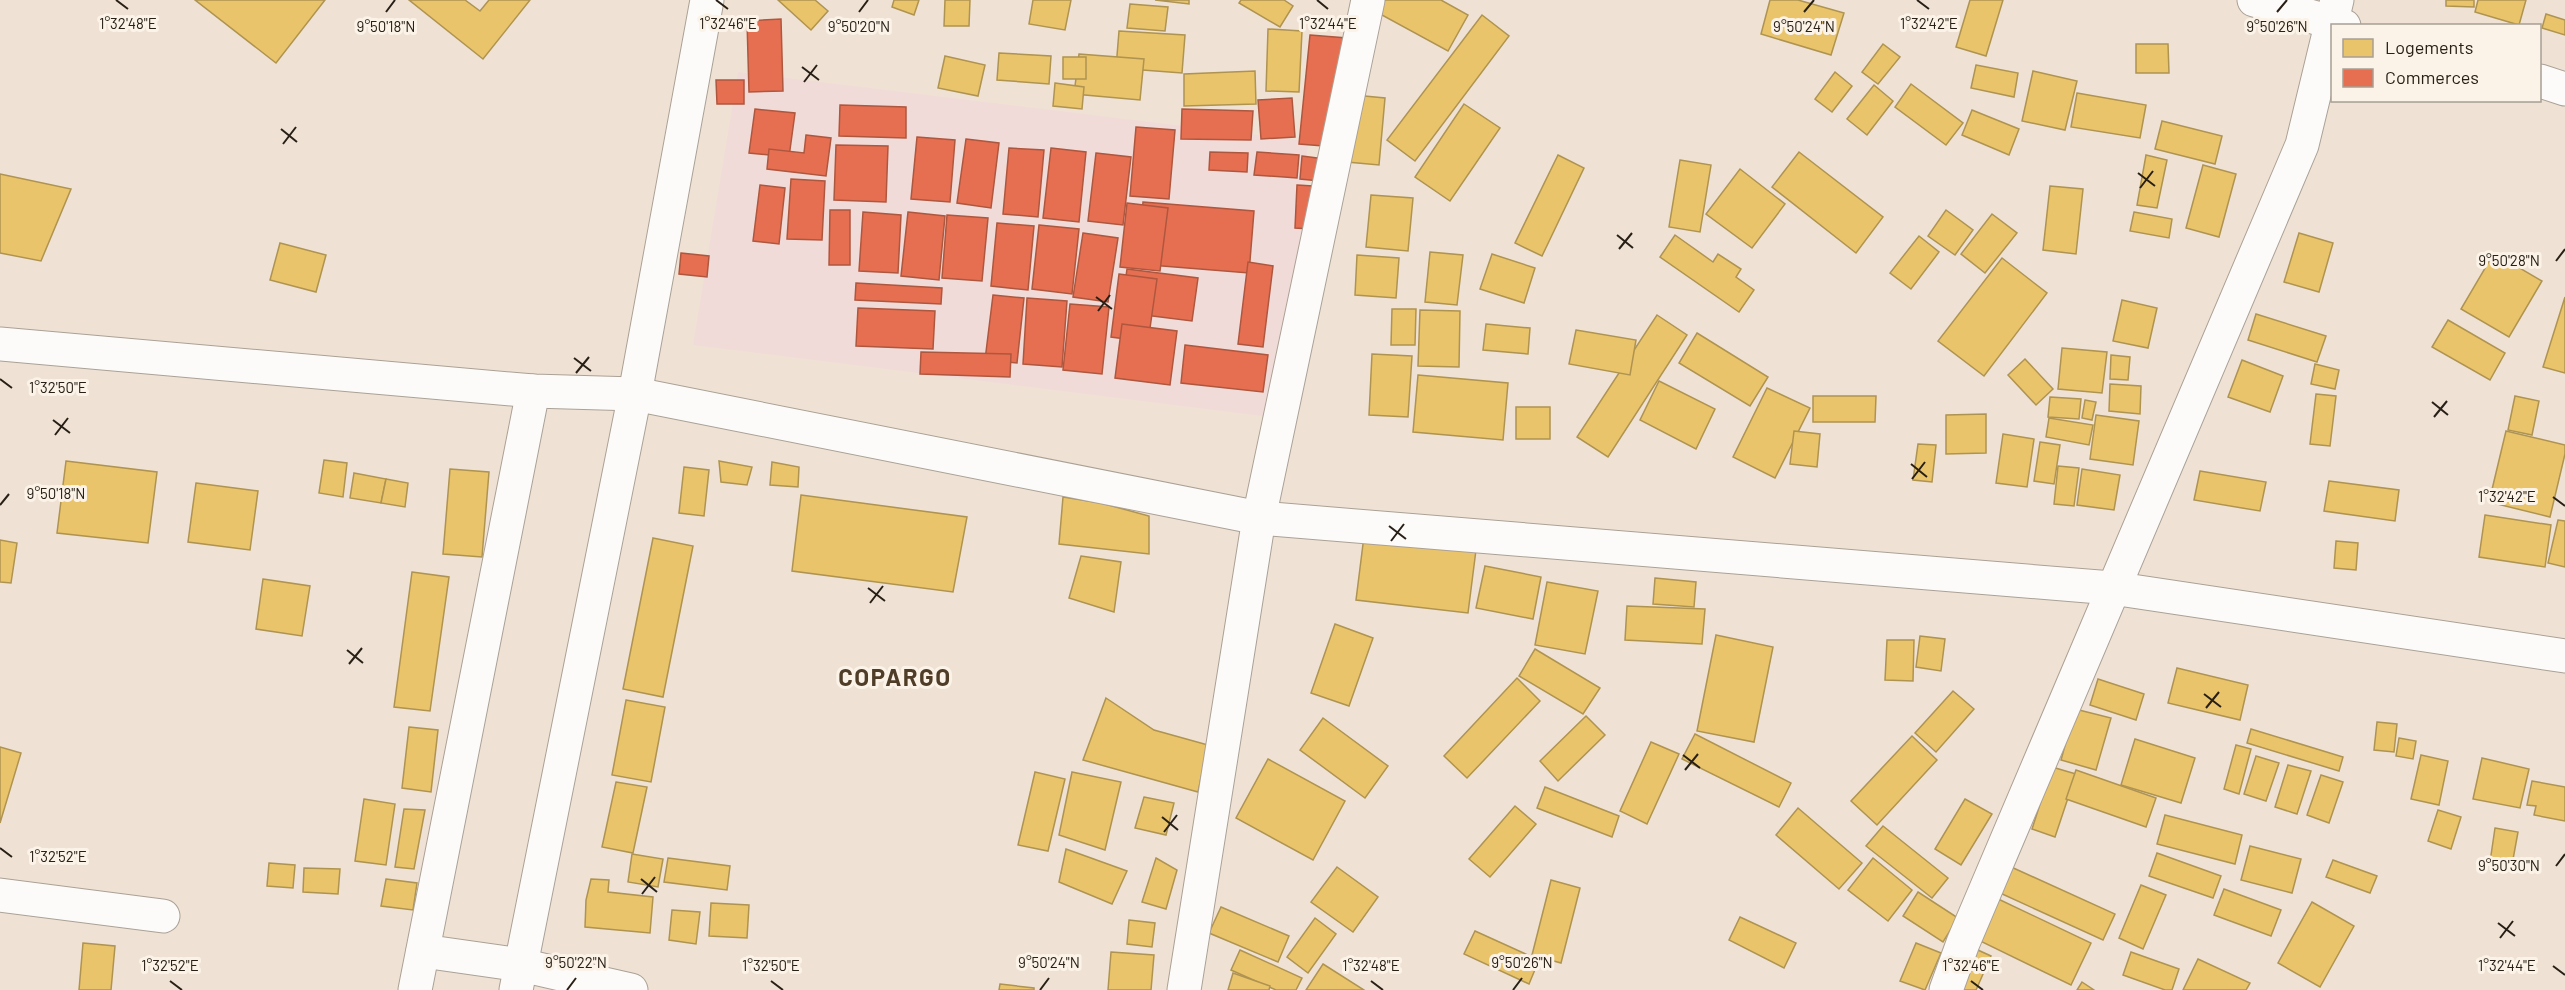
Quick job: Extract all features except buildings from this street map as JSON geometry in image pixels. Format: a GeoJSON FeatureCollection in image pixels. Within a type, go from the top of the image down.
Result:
{"type":"FeatureCollection","features":[{"type":"Feature","properties":{"kind":"main road"},"geometry":{"type":"LineString","coordinates":[[518,978],[635,394],[707,0]]}},
{"type":"Feature","properties":{"kind":"main road"},"geometry":{"type":"LineString","coordinates":[[1184,990],[1259,518],[1368,0]]}},
{"type":"Feature","properties":{"kind":"main road"},"geometry":{"type":"LineString","coordinates":[[2254,0],[2338,16]]}},
{"type":"Feature","properties":{"kind":"main road"},"geometry":{"type":"LineString","coordinates":[[1946,990],[1963,943],[2112,588],[2302,145],[2331,41]]}},
{"type":"Feature","properties":{"kind":"main road"},"geometry":{"type":"LineString","coordinates":[[2541,81],[2565,89]]}},
{"type":"Feature","properties":{"kind":"main road"},"geometry":{"type":"LineString","coordinates":[[0,344],[533,391],[635,394],[1259,518],[2112,588],[2565,656]]}},
{"type":"Feature","properties":{"kind":"main road"},"geometry":{"type":"LineString","coordinates":[[415,990],[533,391]]}},
{"type":"Feature","properties":{"kind":"main road"},"geometry":{"type":"LineString","coordinates":[[0,895],[163,916]]}},
{"type":"Feature","properties":{"kind":"main road"},"geometry":{"type":"LineString","coordinates":[[423,951],[518,978],[631,990]]}},
{"type":"Feature","properties":{"kind":"shaded area"},"geometry":{"type":"Polygon","coordinates":[[[738,72],[1308,141],[1287,419],[693,345],[738,72]]]}},
{"type":"Feature","properties":{"kind":"district","name":"COPARGO"},"geometry":{"type":"Point","coordinates":[895,678]}}]}
